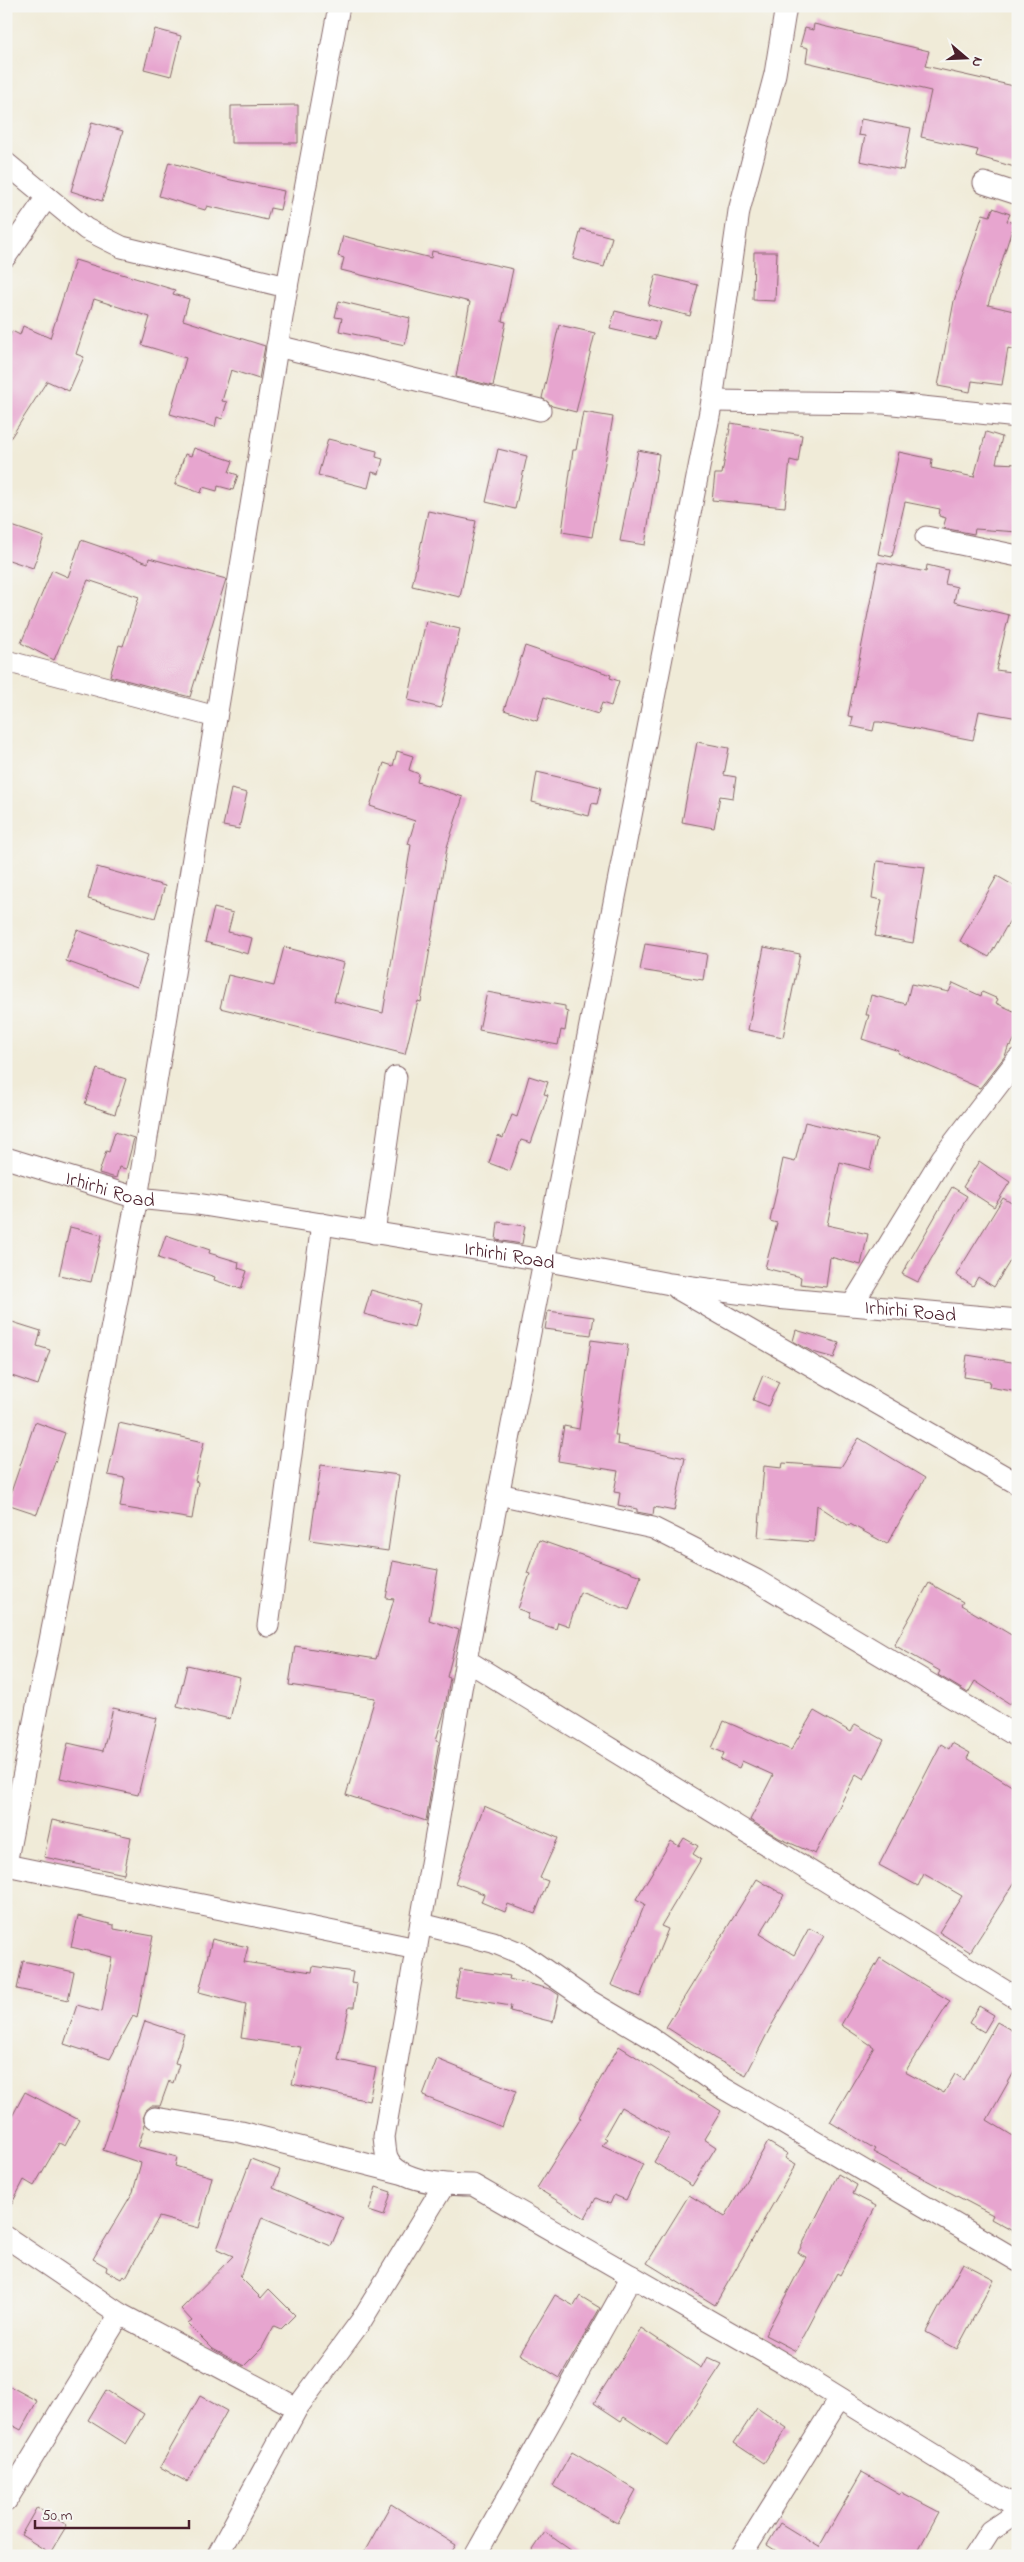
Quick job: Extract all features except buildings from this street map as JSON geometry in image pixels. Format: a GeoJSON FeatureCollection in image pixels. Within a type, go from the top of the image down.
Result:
{"type":"FeatureCollection","features":[{"type":"Feature","properties":{"kind":"street"},"geometry":{"type":"LineString","coordinates":[[339,6],[277,346],[137,1198],[6,1864],[417,1949]]}},
{"type":"Feature","properties":{"kind":"street"},"geometry":{"type":"LineString","coordinates":[[401,2174],[387,2157],[384,2137],[466,1660],[712,400],[739,211],[775,74],[786,6]]}},
{"type":"Feature","properties":{"kind":"street"},"geometry":{"type":"LineString","coordinates":[[6,163],[86,229],[122,247],[287,287]]}},
{"type":"Feature","properties":{"kind":"street"},"geometry":{"type":"LineString","coordinates":[[984,183],[1018,194]]}},
{"type":"Feature","properties":{"kind":"street"},"geometry":{"type":"LineString","coordinates":[[6,256],[47,197]]}},
{"type":"Feature","properties":{"kind":"street"},"geometry":{"type":"LineString","coordinates":[[277,346],[540,410]]}},
{"type":"Feature","properties":{"kind":"street"},"geometry":{"type":"LineString","coordinates":[[712,400],[884,403],[1018,417]]}},
{"type":"Feature","properties":{"kind":"street"},"geometry":{"type":"LineString","coordinates":[[926,537],[1018,556]]}},
{"type":"Feature","properties":{"kind":"street"},"geometry":{"type":"LineString","coordinates":[[6,661],[216,717]]}},
{"type":"Feature","properties":{"kind":"street"},"geometry":{"type":"LineString","coordinates":[[852,1305],[942,1158],[1018,1059]]}},
{"type":"Feature","properties":{"kind":"street"},"geometry":{"type":"LineString","coordinates":[[374,1233],[396,1077]]}},
{"type":"Feature","properties":{"kind":"street","name":"Irhirhi Road"},"geometry":{"type":"LineString","coordinates":[[6,1158],[137,1198],[197,1204],[322,1224],[543,1260],[670,1284],[775,1298],[1018,1320]]}},
{"type":"Feature","properties":{"kind":"street"},"geometry":{"type":"LineString","coordinates":[[268,1626],[322,1224]]}},
{"type":"Feature","properties":{"kind":"street"},"geometry":{"type":"LineString","coordinates":[[670,1284],[1018,1484]]}},
{"type":"Feature","properties":{"kind":"street"},"geometry":{"type":"LineString","coordinates":[[499,1494],[654,1528],[756,1580],[1018,1737]]}},
{"type":"Feature","properties":{"kind":"street"},"geometry":{"type":"LineString","coordinates":[[466,1660],[1018,1999]]}},
{"type":"Feature","properties":{"kind":"street"},"geometry":{"type":"LineString","coordinates":[[421,1924],[485,1940],[522,1954],[588,2000],[647,2035],[718,2084],[1018,2261]]}},
{"type":"Feature","properties":{"kind":"street"},"geometry":{"type":"LineString","coordinates":[[155,2118],[241,2132],[444,2185],[473,2185],[790,2367],[1018,2508]]}},
{"type":"Feature","properties":{"kind":"street"},"geometry":{"type":"LineString","coordinates":[[217,2556],[297,2408],[361,2321],[444,2185]]}},
{"type":"Feature","properties":{"kind":"street"},"geometry":{"type":"LineString","coordinates":[[6,2237],[120,2314],[297,2408]]}},
{"type":"Feature","properties":{"kind":"street"},"geometry":{"type":"LineString","coordinates":[[475,2556],[632,2276]]}},
{"type":"Feature","properties":{"kind":"street"},"geometry":{"type":"LineString","coordinates":[[6,2501],[120,2314]]}},
{"type":"Feature","properties":{"kind":"street"},"geometry":{"type":"LineString","coordinates":[[740,2556],[839,2399]]}},
{"type":"Feature","properties":{"kind":"street"},"geometry":{"type":"LineString","coordinates":[[974,2556],[990,2531],[1018,2512]]}}]}
